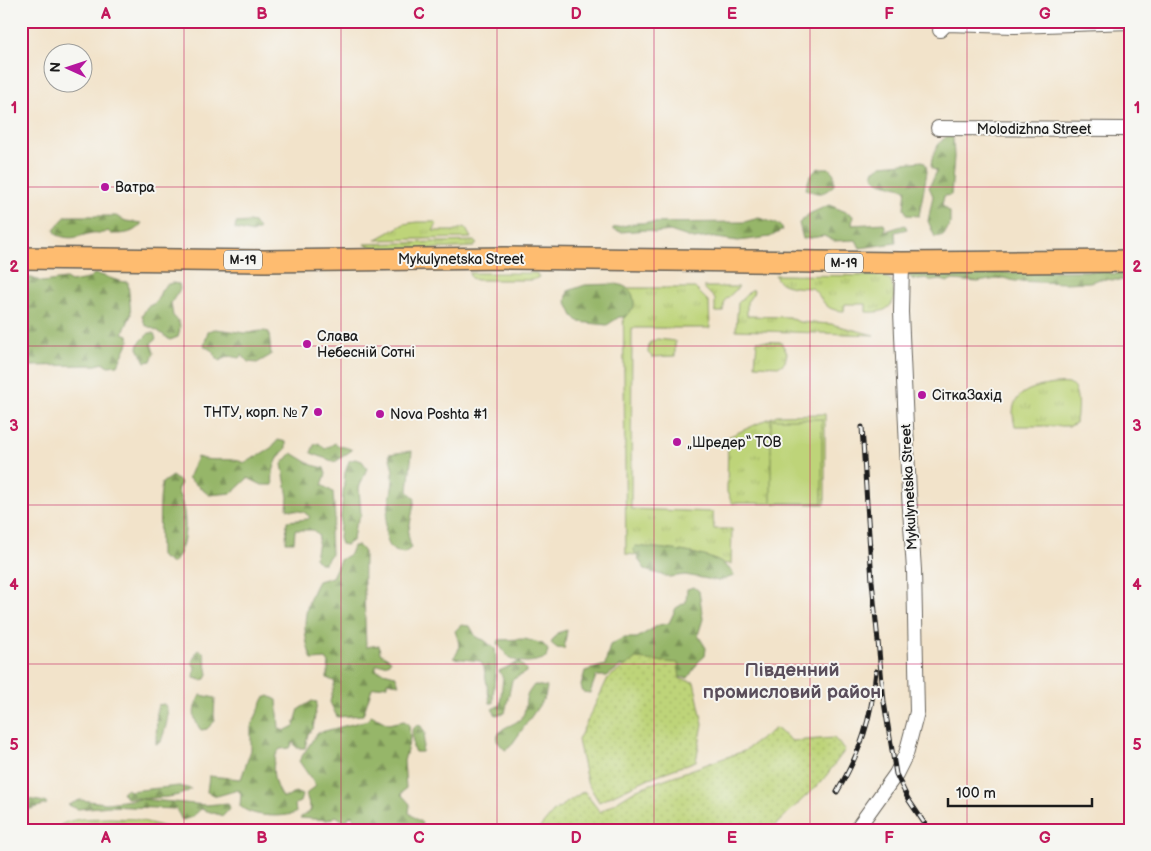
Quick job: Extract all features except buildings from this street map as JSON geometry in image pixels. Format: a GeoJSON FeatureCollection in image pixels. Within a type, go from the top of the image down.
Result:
{"type":"FeatureCollection","features":[{"type":"Feature","properties":{"kind":"highway","name":"Mykulynetska Street"},"geometry":{"type":"LineString","coordinates":[[21,258],[255,260],[505,258],[902,263],[1130,261]]}},
{"type":"Feature","properties":{"kind":"street"},"geometry":{"type":"LineString","coordinates":[[943,27],[1130,22]]}},
{"type":"Feature","properties":{"kind":"street","name":"Molodizhna Street"},"geometry":{"type":"LineString","coordinates":[[938,128],[1130,129]]}},
{"type":"Feature","properties":{"kind":"street","name":"Mykulynetska Street"},"geometry":{"type":"LineString","coordinates":[[856,830],[896,774],[906,754],[917,712],[914,570],[906,437],[902,263]]}},
{"type":"Feature","properties":{"kind":"green space"},"geometry":{"type":"Polygon","coordinates":[[[950,135],[953,138],[954,157],[951,195],[944,196],[942,205],[950,212],[950,224],[944,235],[935,237],[928,221],[933,196],[929,187],[937,171],[931,168],[931,163],[939,144],[950,135]]]}},
{"type":"Feature","properties":{"kind":"green space"},"geometry":{"type":"Polygon","coordinates":[[[923,161],[927,172],[919,216],[907,215],[904,208],[906,189],[879,182],[873,176],[873,171],[882,165],[923,161]]]}},
{"type":"Feature","properties":{"kind":"green space"},"geometry":{"type":"Polygon","coordinates":[[[818,168],[829,168],[834,174],[834,185],[821,193],[806,189],[810,176],[818,168]]]}},
{"type":"Feature","properties":{"kind":"green space"},"geometry":{"type":"Polygon","coordinates":[[[829,205],[851,214],[853,216],[852,225],[884,223],[886,231],[905,225],[907,229],[895,232],[896,243],[860,248],[856,240],[834,241],[824,236],[803,239],[799,223],[809,214],[829,205]]]}},
{"type":"Feature","properties":{"kind":"green space"},"geometry":{"type":"Polygon","coordinates":[[[66,216],[116,216],[126,221],[142,223],[136,229],[124,233],[111,234],[108,231],[68,238],[57,235],[54,229],[66,216]]]}},
{"type":"Feature","properties":{"kind":"green space"},"geometry":{"type":"Polygon","coordinates":[[[759,218],[780,225],[783,230],[770,237],[738,241],[709,237],[694,239],[670,231],[654,233],[647,230],[621,232],[613,230],[613,228],[637,223],[744,222],[759,218]]]}},
{"type":"Feature","properties":{"kind":"green space"},"geometry":{"type":"Polygon","coordinates":[[[435,222],[437,224],[433,231],[453,231],[465,227],[471,238],[375,240],[404,224],[435,222]]]}},
{"type":"Feature","properties":{"kind":"green space"},"geometry":{"type":"Polygon","coordinates":[[[236,223],[254,223],[259,229],[252,233],[235,229],[236,223]]]}},
{"type":"Feature","properties":{"kind":"green space"},"geometry":{"type":"Polygon","coordinates":[[[474,241],[477,244],[474,247],[434,249],[383,248],[364,244],[474,241]]]}},
{"type":"Feature","properties":{"kind":"green space"},"geometry":{"type":"Polygon","coordinates":[[[1105,271],[1114,274],[1130,271],[1130,281],[1100,279],[1090,282],[1065,283],[1015,281],[1003,278],[978,282],[953,280],[948,282],[941,280],[932,281],[926,278],[914,280],[908,276],[912,273],[924,275],[928,272],[1105,271]]]}},
{"type":"Feature","properties":{"kind":"green space"},"geometry":{"type":"Polygon","coordinates":[[[469,273],[536,273],[539,277],[533,280],[476,280],[471,278],[469,273]]]}},
{"type":"Feature","properties":{"kind":"green space"},"geometry":{"type":"Polygon","coordinates":[[[94,274],[128,282],[131,315],[123,333],[128,335],[129,341],[118,365],[108,366],[104,363],[96,365],[29,366],[21,364],[21,278],[32,278],[42,282],[66,279],[71,282],[88,279],[94,274]]]}},
{"type":"Feature","properties":{"kind":"green space"},"geometry":{"type":"Polygon","coordinates":[[[775,275],[882,276],[891,280],[895,296],[888,308],[876,312],[866,312],[866,304],[845,304],[844,311],[837,310],[828,307],[812,288],[785,285],[777,280],[775,275]]]}},
{"type":"Feature","properties":{"kind":"green space"},"geometry":{"type":"Polygon","coordinates":[[[172,283],[179,284],[180,289],[171,303],[173,316],[178,320],[180,328],[178,337],[170,340],[158,331],[145,325],[142,316],[147,307],[155,303],[163,288],[172,283]]]}},
{"type":"Feature","properties":{"kind":"green space"},"geometry":{"type":"Polygon","coordinates":[[[616,284],[628,288],[632,294],[634,307],[625,317],[619,317],[607,325],[579,322],[573,316],[566,301],[568,291],[585,285],[616,284]]]}},
{"type":"Feature","properties":{"kind":"green space"},"geometry":{"type":"Polygon","coordinates":[[[703,287],[739,287],[725,300],[723,312],[715,312],[715,299],[703,287]]]}},
{"type":"Feature","properties":{"kind":"green space"},"geometry":{"type":"Polygon","coordinates":[[[623,288],[695,288],[709,302],[710,328],[632,328],[631,509],[713,512],[714,529],[732,529],[731,564],[626,554],[623,288]]]}},
{"type":"Feature","properties":{"kind":"green space"},"geometry":{"type":"Polygon","coordinates":[[[751,290],[754,290],[747,302],[747,316],[789,317],[799,322],[831,324],[874,335],[736,330],[738,303],[751,290]]]}},
{"type":"Feature","properties":{"kind":"green space"},"geometry":{"type":"Polygon","coordinates":[[[215,329],[244,333],[269,332],[271,355],[257,363],[248,362],[242,355],[239,358],[229,356],[219,361],[211,350],[204,346],[208,331],[215,329]]]}},
{"type":"Feature","properties":{"kind":"green space"},"geometry":{"type":"Polygon","coordinates":[[[149,333],[154,333],[156,339],[151,343],[154,353],[151,361],[145,362],[138,348],[139,343],[149,333]]]}},
{"type":"Feature","properties":{"kind":"green space"},"geometry":{"type":"Polygon","coordinates":[[[657,339],[675,341],[675,356],[652,357],[648,353],[649,343],[657,339]]]}},
{"type":"Feature","properties":{"kind":"green space"},"geometry":{"type":"Polygon","coordinates":[[[757,341],[781,342],[787,353],[785,362],[780,366],[755,365],[757,341]]]}},
{"type":"Feature","properties":{"kind":"green space"},"geometry":{"type":"Polygon","coordinates":[[[1056,384],[1069,384],[1073,387],[1077,396],[1076,423],[1069,426],[1015,426],[1013,415],[1017,399],[1029,390],[1056,384]]]}},
{"type":"Feature","properties":{"kind":"green space"},"geometry":{"type":"Polygon","coordinates":[[[825,414],[825,504],[732,503],[727,492],[728,437],[777,415],[825,414]]]}},
{"type":"Feature","properties":{"kind":"green space"},"geometry":{"type":"Polygon","coordinates":[[[771,419],[822,419],[822,503],[771,503],[771,419]]]}},
{"type":"Feature","properties":{"kind":"green space"},"geometry":{"type":"Polygon","coordinates":[[[278,440],[286,442],[286,449],[279,456],[275,465],[273,485],[262,485],[248,478],[232,493],[209,495],[188,478],[197,457],[245,463],[271,448],[278,440]]]}},
{"type":"Feature","properties":{"kind":"green space"},"geometry":{"type":"Polygon","coordinates":[[[319,443],[325,449],[335,443],[352,450],[335,462],[311,453],[314,445],[319,443]]]}},
{"type":"Feature","properties":{"kind":"green space"},"geometry":{"type":"Polygon","coordinates":[[[412,451],[408,491],[415,499],[408,534],[411,548],[404,553],[394,551],[386,535],[387,514],[393,482],[393,471],[389,454],[412,451]]]}},
{"type":"Feature","properties":{"kind":"green space"},"geometry":{"type":"Polygon","coordinates":[[[292,453],[312,465],[324,468],[326,474],[322,485],[333,492],[335,519],[330,533],[331,554],[325,563],[320,563],[315,558],[319,536],[313,530],[295,530],[294,542],[286,542],[287,521],[308,519],[310,517],[304,512],[287,509],[288,497],[282,464],[292,453]]]}},
{"type":"Feature","properties":{"kind":"green space"},"geometry":{"type":"Polygon","coordinates":[[[355,459],[362,461],[367,468],[359,488],[361,515],[355,526],[353,540],[346,545],[341,544],[339,538],[345,473],[349,461],[355,459]]]}},
{"type":"Feature","properties":{"kind":"green space"},"geometry":{"type":"Polygon","coordinates":[[[172,476],[181,483],[177,490],[183,508],[185,528],[182,548],[172,564],[160,556],[160,501],[162,483],[172,476]]]}},
{"type":"Feature","properties":{"kind":"green space"},"geometry":{"type":"Polygon","coordinates":[[[353,546],[359,546],[364,552],[366,647],[379,645],[380,653],[391,660],[388,664],[376,665],[376,670],[395,675],[399,684],[387,682],[387,685],[372,688],[363,715],[337,717],[330,702],[335,682],[327,678],[329,663],[326,659],[312,660],[306,639],[305,620],[309,601],[318,581],[332,577],[340,560],[350,554],[353,546]]]}},
{"type":"Feature","properties":{"kind":"green space"},"geometry":{"type":"Polygon","coordinates":[[[636,546],[675,550],[705,556],[718,561],[728,568],[734,576],[719,581],[685,575],[669,577],[645,570],[633,549],[636,546]]]}},
{"type":"Feature","properties":{"kind":"green space"},"geometry":{"type":"Polygon","coordinates":[[[694,587],[699,591],[703,619],[698,635],[706,648],[705,656],[699,661],[688,678],[670,677],[621,666],[607,676],[596,676],[590,693],[583,692],[581,686],[585,671],[605,665],[610,645],[623,638],[637,638],[659,625],[669,623],[676,608],[686,602],[687,589],[694,587]]]}},
{"type":"Feature","properties":{"kind":"green space"},"geometry":{"type":"Polygon","coordinates":[[[461,625],[470,626],[476,637],[484,640],[495,649],[496,663],[493,703],[490,703],[484,667],[480,661],[453,658],[459,648],[455,631],[461,625]]]}},
{"type":"Feature","properties":{"kind":"green space"},"geometry":{"type":"Polygon","coordinates":[[[567,630],[564,649],[557,648],[551,643],[557,633],[567,630]]]}},
{"type":"Feature","properties":{"kind":"green space"},"geometry":{"type":"Polygon","coordinates":[[[525,639],[543,644],[548,650],[546,658],[532,662],[513,660],[497,644],[498,640],[525,639]]]}},
{"type":"Feature","properties":{"kind":"green space"},"geometry":{"type":"Polygon","coordinates":[[[198,649],[204,653],[208,674],[206,679],[201,680],[194,678],[195,667],[192,662],[198,649]]]}},
{"type":"Feature","properties":{"kind":"green space"},"geometry":{"type":"Polygon","coordinates":[[[635,659],[678,663],[680,679],[694,682],[703,724],[696,761],[649,778],[599,802],[587,782],[578,740],[608,678],[635,659]]]}},
{"type":"Feature","properties":{"kind":"green space"},"geometry":{"type":"Polygon","coordinates":[[[519,662],[526,669],[526,672],[512,680],[505,713],[496,715],[492,709],[500,705],[503,678],[499,671],[519,662]]]}},
{"type":"Feature","properties":{"kind":"green space"},"geometry":{"type":"Polygon","coordinates":[[[534,685],[547,687],[545,697],[510,747],[505,750],[497,741],[498,736],[503,729],[523,716],[527,697],[534,685]]]}},
{"type":"Feature","properties":{"kind":"green space"},"geometry":{"type":"Polygon","coordinates":[[[201,695],[215,698],[215,721],[207,729],[201,730],[196,722],[194,713],[201,695]]]}},
{"type":"Feature","properties":{"kind":"green space"},"geometry":{"type":"Polygon","coordinates":[[[269,696],[277,700],[279,728],[284,731],[294,726],[299,709],[312,701],[317,702],[313,729],[308,734],[305,748],[297,748],[293,742],[290,748],[280,749],[274,760],[276,786],[282,797],[288,797],[295,792],[302,795],[300,802],[295,804],[296,813],[290,815],[266,816],[245,810],[240,806],[241,794],[238,790],[217,796],[207,792],[209,776],[241,779],[251,750],[251,727],[264,698],[269,696]]]}},
{"type":"Feature","properties":{"kind":"green space"},"geometry":{"type":"Polygon","coordinates":[[[164,704],[167,713],[167,723],[161,742],[156,744],[158,705],[164,704]]]}},
{"type":"Feature","properties":{"kind":"green space"},"geometry":{"type":"Polygon","coordinates":[[[371,715],[388,724],[404,721],[409,724],[410,739],[404,761],[406,788],[401,794],[410,804],[409,813],[422,823],[420,829],[364,830],[354,824],[353,814],[345,822],[336,816],[328,820],[300,818],[311,810],[306,794],[316,786],[299,761],[317,733],[368,720],[371,715]]]}},
{"type":"Feature","properties":{"kind":"green space"},"geometry":{"type":"Polygon","coordinates":[[[417,725],[421,726],[425,733],[422,752],[415,752],[413,749],[412,730],[417,725]]]}},
{"type":"Feature","properties":{"kind":"green space"},"geometry":{"type":"Polygon","coordinates":[[[776,728],[792,741],[834,738],[845,750],[823,780],[770,830],[538,830],[553,812],[584,791],[600,812],[637,789],[744,751],[776,728]]]}},
{"type":"Feature","properties":{"kind":"green space"},"geometry":{"type":"Polygon","coordinates":[[[179,786],[191,789],[185,793],[170,797],[151,798],[126,798],[122,792],[127,789],[129,791],[179,786]]]}},
{"type":"Feature","properties":{"kind":"green space"},"geometry":{"type":"Polygon","coordinates":[[[21,798],[47,804],[27,810],[21,809],[21,798]]]}},
{"type":"Feature","properties":{"kind":"green space"},"geometry":{"type":"Polygon","coordinates":[[[140,799],[206,805],[228,803],[230,808],[223,816],[201,809],[192,817],[182,820],[176,809],[110,806],[78,809],[68,805],[80,800],[106,803],[140,799]]]}},
{"type":"Feature","properties":{"kind":"green space"},"geometry":{"type":"Polygon","coordinates":[[[135,819],[177,830],[54,830],[73,820],[135,819]]]}},
{"type":"Feature","properties":{"kind":"railway"},"geometry":{"type":"LineString","coordinates":[[862,427],[872,581],[884,702],[896,774],[908,799],[929,830]]}},
{"type":"Feature","properties":{"kind":"railway"},"geometry":{"type":"LineString","coordinates":[[837,792],[853,762],[864,734],[876,671]]}},
{"type":"Feature","properties":{"kind":"place","name":"Ватра"},"geometry":{"type":"Point","coordinates":[105,187]}},
{"type":"Feature","properties":{"kind":"place","name":"Слава Небесній Сотні"},"geometry":{"type":"Point","coordinates":[307,344]}},
{"type":"Feature","properties":{"kind":"place","name":"СіткаЗахід"},"geometry":{"type":"Point","coordinates":[922,395]}},
{"type":"Feature","properties":{"kind":"place","name":"ТНТУ, корп. № 7"},"geometry":{"type":"Point","coordinates":[318,412]}},
{"type":"Feature","properties":{"kind":"place","name":"Nova Poshta #1"},"geometry":{"type":"Point","coordinates":[380,414]}},
{"type":"Feature","properties":{"kind":"place","name":"„Шредер“ ТОВ"},"geometry":{"type":"Point","coordinates":[677,442]}},
{"type":"Feature","properties":{"kind":"district","name":"Південний промисловий район"},"geometry":{"type":"Point","coordinates":[792,681]}}]}
